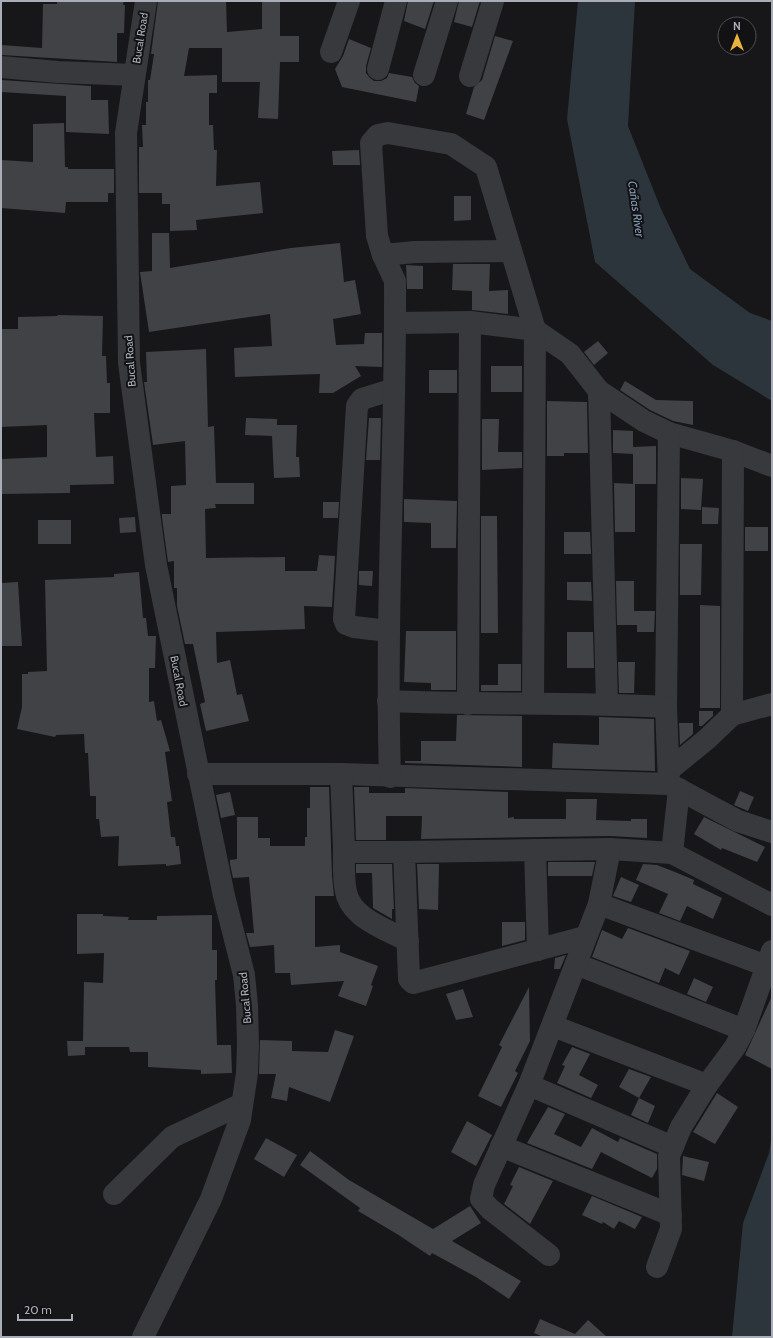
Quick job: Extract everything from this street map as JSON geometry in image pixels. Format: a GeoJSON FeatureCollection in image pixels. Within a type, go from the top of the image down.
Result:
{"type":"FeatureCollection","features":[{"type":"Feature","properties":{"kind":"street","name":"Bucal Road"},"geometry":{"type":"LineString","coordinates":[[143,1337],[211,1199],[240,1120],[248,1045],[248,1005],[244,975],[224,896],[156,565],[129,363],[126,133],[146,1]]}},
{"type":"Feature","properties":{"kind":"street"},"geometry":{"type":"LineString","coordinates":[[331,52],[349,1]]}},
{"type":"Feature","properties":{"kind":"street"},"geometry":{"type":"LineString","coordinates":[[378,69],[396,1]]}},
{"type":"Feature","properties":{"kind":"street"},"geometry":{"type":"LineString","coordinates":[[424,75],[447,1]]}},
{"type":"Feature","properties":{"kind":"street"},"geometry":{"type":"LineString","coordinates":[[470,76],[493,1]]}},
{"type":"Feature","properties":{"kind":"street"},"geometry":{"type":"LineString","coordinates":[[1,67],[58,72],[134,75]]}},
{"type":"Feature","properties":{"kind":"street"},"geometry":{"type":"LineString","coordinates":[[390,777],[388,631],[396,323],[395,281],[376,236],[371,143],[378,135],[388,133],[451,144],[486,167],[535,330],[532,703]]}},
{"type":"Feature","properties":{"kind":"street"},"geometry":{"type":"LineString","coordinates":[[383,255],[416,252],[512,250]]}},
{"type":"Feature","properties":{"kind":"street"},"geometry":{"type":"LineString","coordinates":[[396,323],[470,322],[535,330],[570,354],[599,391],[644,421],[669,433],[733,451],[772,466]]}},
{"type":"Feature","properties":{"kind":"street"},"geometry":{"type":"LineString","coordinates":[[468,704],[470,322]]}},
{"type":"Feature","properties":{"kind":"street"},"geometry":{"type":"LineString","coordinates":[[388,631],[354,627],[346,624],[344,619],[357,406],[362,398],[394,389]]}},
{"type":"Feature","properties":{"kind":"street"},"geometry":{"type":"LineString","coordinates":[[599,391],[607,704]]}},
{"type":"Feature","properties":{"kind":"street"},"geometry":{"type":"LineString","coordinates":[[669,433],[666,707],[672,781],[672,853]]}},
{"type":"Feature","properties":{"kind":"street"},"geometry":{"type":"LineString","coordinates":[[732,715],[733,451]]}},
{"type":"Feature","properties":{"kind":"street"},"geometry":{"type":"LineString","coordinates":[[388,701],[468,704],[607,704],[666,707]]}},
{"type":"Feature","properties":{"kind":"street"},"geometry":{"type":"LineString","coordinates":[[672,781],[707,739],[732,715],[772,704]]}},
{"type":"Feature","properties":{"kind":"street"},"geometry":{"type":"LineString","coordinates":[[198,774],[341,774],[390,777],[672,781],[738,821],[772,832]]}},
{"type":"Feature","properties":{"kind":"street"},"geometry":{"type":"LineString","coordinates":[[341,774],[346,893],[352,906],[367,919],[408,941]]}},
{"type":"Feature","properties":{"kind":"street"},"geometry":{"type":"LineString","coordinates":[[344,848],[353,852],[610,849],[672,853],[772,905]]}},
{"type":"Feature","properties":{"kind":"street"},"geometry":{"type":"LineString","coordinates":[[549,1255],[490,1208],[481,1199],[484,1185],[529,1085],[553,1026],[585,937],[599,904],[610,849]]}},
{"type":"Feature","properties":{"kind":"street"},"geometry":{"type":"LineString","coordinates":[[536,850],[538,950]]}},
{"type":"Feature","properties":{"kind":"street"},"geometry":{"type":"LineString","coordinates":[[404,852],[409,979],[413,983],[585,937]]}},
{"type":"Feature","properties":{"kind":"street"},"geometry":{"type":"LineString","coordinates":[[599,904],[770,959],[744,1030],[735,1047],[707,1085],[681,1127],[669,1156],[671,1229],[658,1267]]}},
{"type":"Feature","properties":{"kind":"street"},"geometry":{"type":"LineString","coordinates":[[576,964],[744,1030]]}},
{"type":"Feature","properties":{"kind":"street"},"geometry":{"type":"LineString","coordinates":[[553,1026],[707,1085]]}},
{"type":"Feature","properties":{"kind":"street"},"geometry":{"type":"LineString","coordinates":[[529,1085],[673,1147]]}},
{"type":"Feature","properties":{"kind":"street"},"geometry":{"type":"LineString","coordinates":[[114,1194],[172,1137],[242,1104]]}},
{"type":"Feature","properties":{"kind":"street"},"geometry":{"type":"LineString","coordinates":[[501,1146],[671,1215]]}},
{"type":"Feature","properties":{"kind":"water","name":"Cañas River"},"geometry":{"type":"Polygon","coordinates":[[[578,1],[635,1],[628,126],[661,209],[690,269],[750,313],[772,321],[772,401],[713,365],[595,262],[567,119],[578,1]]]}},
{"type":"Feature","properties":{"kind":"water"},"geometry":{"type":"Polygon","coordinates":[[[772,1135],[772,1337],[732,1337],[743,1223],[769,1153],[772,1135]]]}},
{"type":"Feature","properties":{"kind":"building"},"geometry":{"type":"Polygon","coordinates":[[[57,1],[124,1],[124,33],[117,33],[117,62],[1,55],[1,45],[42,48],[43,4],[57,4],[57,1]]]}},
{"type":"Feature","properties":{"kind":"building"},"geometry":{"type":"Polygon","coordinates":[[[158,1],[226,1],[227,32],[262,29],[262,1],[280,1],[280,36],[299,36],[299,62],[280,62],[278,119],[258,118],[260,82],[222,82],[222,48],[189,48],[184,76],[217,75],[217,93],[209,93],[209,125],[213,125],[214,150],[217,150],[216,186],[260,182],[263,213],[196,220],[197,230],[170,231],[170,204],[162,204],[162,193],[139,193],[139,147],[143,147],[142,125],[146,125],[148,80],[150,80],[154,54],[151,54],[158,1]]]}},
{"type":"Feature","properties":{"kind":"building"},"geometry":{"type":"Polygon","coordinates":[[[408,1],[434,1],[425,29],[404,21],[408,1]]]}},
{"type":"Feature","properties":{"kind":"building"},"geometry":{"type":"Polygon","coordinates":[[[459,1],[480,1],[472,27],[454,22],[459,1]]]}},
{"type":"Feature","properties":{"kind":"building"},"geometry":{"type":"Polygon","coordinates":[[[495,36],[513,41],[484,120],[466,114],[474,87],[482,80],[495,36]]]}},
{"type":"Feature","properties":{"kind":"building"},"geometry":{"type":"Polygon","coordinates":[[[349,39],[371,48],[366,66],[366,73],[374,81],[381,81],[387,78],[389,73],[412,77],[415,83],[419,86],[416,102],[342,87],[335,69],[343,56],[349,39]]]}},
{"type":"Feature","properties":{"kind":"building"},"geometry":{"type":"Polygon","coordinates":[[[1,80],[91,86],[91,100],[108,100],[109,134],[66,132],[66,96],[1,92],[1,80]]]}},
{"type":"Feature","properties":{"kind":"building"},"geometry":{"type":"Polygon","coordinates":[[[64,123],[65,167],[68,167],[68,169],[114,169],[114,193],[108,193],[108,202],[66,202],[65,213],[1,208],[1,160],[33,162],[33,124],[64,123]]]}},
{"type":"Feature","properties":{"kind":"building"},"geometry":{"type":"Polygon","coordinates":[[[359,150],[360,165],[333,165],[332,151],[359,150]]]}},
{"type":"Feature","properties":{"kind":"building"},"geometry":{"type":"Polygon","coordinates":[[[454,196],[471,196],[471,220],[454,221],[454,196]]]}},
{"type":"Feature","properties":{"kind":"building"},"geometry":{"type":"Polygon","coordinates":[[[152,233],[169,233],[170,268],[291,248],[340,243],[344,282],[355,280],[361,314],[333,319],[336,345],[364,344],[365,333],[382,333],[382,367],[355,366],[361,376],[333,393],[319,393],[320,374],[235,377],[234,348],[272,346],[270,314],[149,332],[140,272],[152,271],[152,233]]]}},
{"type":"Feature","properties":{"kind":"building"},"geometry":{"type":"Polygon","coordinates":[[[453,264],[490,264],[489,291],[508,290],[508,314],[472,310],[472,291],[452,290],[453,264]]]}},
{"type":"Feature","properties":{"kind":"building"},"geometry":{"type":"Polygon","coordinates":[[[406,265],[423,266],[423,289],[407,289],[406,265]]]}},
{"type":"Feature","properties":{"kind":"building"},"geometry":{"type":"Polygon","coordinates":[[[58,315],[103,316],[102,356],[106,356],[107,383],[110,383],[110,413],[94,413],[96,457],[113,456],[114,484],[70,485],[70,493],[1,494],[1,459],[47,457],[47,425],[1,427],[1,329],[18,329],[18,317],[58,315]]]}},
{"type":"Feature","properties":{"kind":"building"},"geometry":{"type":"Polygon","coordinates":[[[598,341],[608,353],[594,365],[584,352],[598,341]]]}},
{"type":"Feature","properties":{"kind":"building"},"geometry":{"type":"Polygon","coordinates":[[[206,349],[208,427],[214,426],[216,483],[254,483],[254,504],[215,504],[216,508],[205,509],[206,558],[285,557],[285,571],[317,571],[319,555],[335,556],[332,607],[304,606],[305,629],[216,632],[217,663],[230,660],[237,695],[242,694],[249,721],[206,731],[200,704],[205,702],[193,644],[185,644],[177,606],[177,588],[174,588],[174,561],[168,562],[162,518],[162,514],[171,514],[171,486],[186,485],[185,441],[153,445],[144,382],[147,382],[146,352],[206,349]]]}},
{"type":"Feature","properties":{"kind":"building"},"geometry":{"type":"Polygon","coordinates":[[[491,366],[522,366],[522,392],[491,392],[491,366]]]}},
{"type":"Feature","properties":{"kind":"building"},"geometry":{"type":"Polygon","coordinates":[[[429,370],[457,370],[457,393],[429,393],[429,370]]]}},
{"type":"Feature","properties":{"kind":"building"},"geometry":{"type":"Polygon","coordinates":[[[625,381],[656,400],[693,401],[693,425],[673,421],[650,410],[620,390],[625,381]]]}},
{"type":"Feature","properties":{"kind":"building"},"geometry":{"type":"Polygon","coordinates":[[[547,401],[587,402],[588,453],[564,453],[564,456],[547,456],[547,401]]]}},
{"type":"Feature","properties":{"kind":"building"},"geometry":{"type":"Polygon","coordinates":[[[246,418],[277,419],[277,425],[297,425],[296,457],[299,457],[300,477],[274,478],[272,436],[245,435],[246,418]]]}},
{"type":"Feature","properties":{"kind":"building"},"geometry":{"type":"Polygon","coordinates":[[[369,418],[381,418],[380,460],[366,460],[369,418]]]}},
{"type":"Feature","properties":{"kind":"building"},"geometry":{"type":"Polygon","coordinates":[[[482,419],[499,419],[498,452],[522,452],[522,468],[482,470],[482,419]]]}},
{"type":"Feature","properties":{"kind":"building"},"geometry":{"type":"Polygon","coordinates":[[[613,430],[633,431],[633,454],[613,453],[613,430]]]}},
{"type":"Feature","properties":{"kind":"building"},"geometry":{"type":"Polygon","coordinates":[[[656,446],[656,484],[633,484],[633,447],[656,446]]]}},
{"type":"Feature","properties":{"kind":"building"},"geometry":{"type":"Polygon","coordinates":[[[681,478],[703,479],[701,510],[681,509],[681,478]]]}},
{"type":"Feature","properties":{"kind":"building"},"geometry":{"type":"Polygon","coordinates":[[[614,483],[635,484],[635,532],[615,532],[614,483]]]}},
{"type":"Feature","properties":{"kind":"building"},"geometry":{"type":"Polygon","coordinates":[[[404,499],[457,501],[456,548],[431,548],[431,523],[404,522],[404,499]]]}},
{"type":"Feature","properties":{"kind":"building"},"geometry":{"type":"Polygon","coordinates":[[[323,502],[339,502],[338,518],[323,518],[323,502]]]}},
{"type":"Feature","properties":{"kind":"building"},"geometry":{"type":"Polygon","coordinates":[[[702,507],[719,508],[718,524],[702,524],[702,507]]]}},
{"type":"Feature","properties":{"kind":"building"},"geometry":{"type":"Polygon","coordinates":[[[481,516],[497,516],[498,633],[481,633],[481,516]]]}},
{"type":"Feature","properties":{"kind":"building"},"geometry":{"type":"Polygon","coordinates":[[[135,517],[136,532],[120,533],[119,518],[135,517]]]}},
{"type":"Feature","properties":{"kind":"building"},"geometry":{"type":"Polygon","coordinates":[[[38,520],[71,520],[71,544],[38,544],[38,520]]]}},
{"type":"Feature","properties":{"kind":"building"},"geometry":{"type":"Polygon","coordinates":[[[745,527],[768,527],[768,551],[745,551],[745,527]]]}},
{"type":"Feature","properties":{"kind":"building"},"geometry":{"type":"Polygon","coordinates":[[[564,532],[590,532],[591,554],[564,554],[564,532]]]}},
{"type":"Feature","properties":{"kind":"building"},"geometry":{"type":"Polygon","coordinates":[[[680,544],[702,544],[701,595],[680,595],[680,544]]]}},
{"type":"Feature","properties":{"kind":"building"},"geometry":{"type":"Polygon","coordinates":[[[359,571],[373,571],[372,586],[359,585],[359,571]]]}},
{"type":"Feature","properties":{"kind":"building"},"geometry":{"type":"Polygon","coordinates":[[[139,572],[143,618],[146,618],[148,636],[156,636],[155,668],[149,668],[149,702],[154,701],[157,721],[161,720],[170,751],[165,752],[172,801],[167,802],[171,837],[175,837],[176,846],[179,846],[181,864],[166,866],[166,864],[118,866],[119,836],[101,837],[99,819],[96,819],[96,796],[90,796],[88,753],[85,753],[84,734],[56,735],[55,737],[17,729],[22,707],[22,674],[28,674],[28,672],[47,671],[45,580],[114,577],[114,574],[139,572]]]}},
{"type":"Feature","properties":{"kind":"building"},"geometry":{"type":"Polygon","coordinates":[[[616,581],[634,581],[634,611],[655,611],[654,632],[637,632],[637,625],[617,625],[616,581]]]}},
{"type":"Feature","properties":{"kind":"building"},"geometry":{"type":"Polygon","coordinates":[[[18,582],[22,646],[1,646],[1,583],[18,582]]]}},
{"type":"Feature","properties":{"kind":"building"},"geometry":{"type":"Polygon","coordinates":[[[567,582],[591,582],[592,601],[567,600],[567,582]]]}},
{"type":"Feature","properties":{"kind":"building"},"geometry":{"type":"Polygon","coordinates":[[[700,605],[720,606],[720,708],[700,708],[700,605]]]}},
{"type":"Feature","properties":{"kind":"building"},"geometry":{"type":"Polygon","coordinates":[[[406,631],[456,631],[456,690],[431,690],[431,683],[404,682],[406,631]]]}},
{"type":"Feature","properties":{"kind":"building"},"geometry":{"type":"Polygon","coordinates":[[[567,632],[593,632],[594,668],[567,668],[567,632]]]}},
{"type":"Feature","properties":{"kind":"building"},"geometry":{"type":"Polygon","coordinates":[[[618,662],[635,662],[634,693],[619,693],[618,662]]]}},
{"type":"Feature","properties":{"kind":"building"},"geometry":{"type":"Polygon","coordinates":[[[498,664],[521,664],[521,691],[481,691],[481,685],[498,685],[498,664]]]}},
{"type":"Feature","properties":{"kind":"building"},"geometry":{"type":"Polygon","coordinates":[[[699,711],[713,711],[713,716],[702,726],[699,726],[699,711]]]}},
{"type":"Feature","properties":{"kind":"building"},"geometry":{"type":"Polygon","coordinates":[[[457,715],[522,716],[522,767],[405,763],[405,761],[421,761],[421,741],[456,741],[457,715]]]}},
{"type":"Feature","properties":{"kind":"building"},"geometry":{"type":"Polygon","coordinates":[[[599,717],[654,719],[655,771],[552,768],[553,743],[599,745],[599,717]]]}},
{"type":"Feature","properties":{"kind":"building"},"geometry":{"type":"Polygon","coordinates":[[[679,723],[693,723],[693,734],[680,745],[679,723]]]}},
{"type":"Feature","properties":{"kind":"building"},"geometry":{"type":"Polygon","coordinates":[[[310,787],[329,787],[334,896],[315,896],[315,947],[340,945],[340,952],[378,966],[371,985],[373,986],[366,1006],[338,996],[344,981],[291,985],[290,973],[275,973],[274,945],[250,947],[246,933],[254,933],[249,877],[233,878],[230,864],[230,860],[237,859],[237,817],[258,817],[258,838],[270,838],[270,846],[305,846],[305,837],[307,837],[307,808],[310,808],[310,787]]]}},
{"type":"Feature","properties":{"kind":"building"},"geometry":{"type":"Polygon","coordinates":[[[354,787],[369,787],[369,793],[405,793],[405,788],[508,792],[508,818],[514,817],[514,819],[566,819],[566,799],[597,799],[596,820],[631,821],[631,819],[647,819],[647,838],[610,836],[421,839],[422,816],[386,816],[386,840],[356,840],[354,787]]]}},
{"type":"Feature","properties":{"kind":"building"},"geometry":{"type":"Polygon","coordinates":[[[740,791],[754,797],[748,811],[734,805],[740,791]]]}},
{"type":"Feature","properties":{"kind":"building"},"geometry":{"type":"Polygon","coordinates":[[[230,792],[235,815],[221,818],[216,795],[230,792]]]}},
{"type":"Feature","properties":{"kind":"building"},"geometry":{"type":"Polygon","coordinates":[[[704,817],[765,847],[757,862],[722,848],[721,850],[694,834],[704,817]]]}},
{"type":"Feature","properties":{"kind":"building"},"geometry":{"type":"Polygon","coordinates":[[[548,862],[595,862],[592,876],[548,876],[548,862]]]}},
{"type":"Feature","properties":{"kind":"building"},"geometry":{"type":"Polygon","coordinates":[[[356,864],[392,864],[394,909],[392,909],[392,919],[373,908],[372,873],[356,873],[356,864]]]}},
{"type":"Feature","properties":{"kind":"building"},"geometry":{"type":"Polygon","coordinates":[[[417,864],[439,864],[438,910],[419,909],[417,864]]]}},
{"type":"Feature","properties":{"kind":"building"},"geometry":{"type":"Polygon","coordinates":[[[643,864],[657,865],[694,880],[693,884],[722,898],[713,919],[687,906],[680,921],[659,913],[668,894],[636,880],[643,864]]]}},
{"type":"Feature","properties":{"kind":"building"},"geometry":{"type":"Polygon","coordinates":[[[621,877],[639,885],[631,902],[613,896],[621,877]]]}},
{"type":"Feature","properties":{"kind":"building"},"geometry":{"type":"Polygon","coordinates":[[[77,914],[103,914],[103,916],[129,917],[128,920],[157,920],[157,916],[212,915],[212,950],[217,950],[217,980],[215,980],[217,1045],[231,1045],[232,1073],[201,1074],[201,1070],[148,1067],[148,1052],[130,1052],[129,1047],[85,1047],[85,1055],[68,1056],[67,1041],[83,1041],[84,982],[103,983],[104,953],[77,954],[77,914]]]}},
{"type":"Feature","properties":{"kind":"building"},"geometry":{"type":"Polygon","coordinates":[[[502,922],[525,922],[525,940],[502,946],[502,922]]]}},
{"type":"Feature","properties":{"kind":"building"},"geometry":{"type":"Polygon","coordinates":[[[628,928],[690,951],[679,975],[665,968],[659,983],[592,957],[602,930],[622,939],[628,928]]]}},
{"type":"Feature","properties":{"kind":"building"},"geometry":{"type":"Polygon","coordinates":[[[566,955],[560,969],[554,969],[555,958],[566,955]]]}},
{"type":"Feature","properties":{"kind":"building"},"geometry":{"type":"Polygon","coordinates":[[[694,978],[713,987],[706,1002],[687,994],[694,978]]]}},
{"type":"Feature","properties":{"kind":"building"},"geometry":{"type":"Polygon","coordinates":[[[529,987],[530,1041],[515,1071],[518,1073],[501,1107],[478,1096],[502,1047],[499,1045],[529,987]]]}},
{"type":"Feature","properties":{"kind":"building"},"geometry":{"type":"Polygon","coordinates":[[[463,989],[473,1017],[456,1020],[446,994],[463,989]]]}},
{"type":"Feature","properties":{"kind":"building"},"geometry":{"type":"Polygon","coordinates":[[[772,996],[772,1069],[745,1055],[772,996]]]}},
{"type":"Feature","properties":{"kind":"building"},"geometry":{"type":"Polygon","coordinates":[[[335,1030],[354,1036],[330,1102],[289,1087],[287,1101],[271,1098],[276,1074],[259,1074],[260,1040],[292,1041],[292,1051],[328,1052],[335,1030]]]}},
{"type":"Feature","properties":{"kind":"building"},"geometry":{"type":"Polygon","coordinates":[[[572,1047],[590,1054],[579,1075],[598,1085],[591,1098],[557,1083],[565,1066],[562,1065],[572,1047]]]}},
{"type":"Feature","properties":{"kind":"building"},"geometry":{"type":"Polygon","coordinates":[[[629,1069],[651,1077],[639,1098],[619,1087],[629,1069]]]}},
{"type":"Feature","properties":{"kind":"building"},"geometry":{"type":"Polygon","coordinates":[[[717,1093],[738,1107],[715,1144],[693,1132],[717,1093]]]}},
{"type":"Feature","properties":{"kind":"building"},"geometry":{"type":"Polygon","coordinates":[[[639,1098],[655,1106],[648,1123],[631,1115],[639,1098]]]}},
{"type":"Feature","properties":{"kind":"building"},"geometry":{"type":"Polygon","coordinates":[[[548,1107],[565,1114],[554,1134],[581,1147],[592,1128],[618,1142],[620,1138],[657,1154],[657,1169],[652,1178],[601,1152],[592,1169],[527,1143],[548,1107]]]}},
{"type":"Feature","properties":{"kind":"building"},"geometry":{"type":"Polygon","coordinates":[[[467,1121],[492,1135],[476,1166],[451,1152],[467,1121]]]}},
{"type":"Feature","properties":{"kind":"building"},"geometry":{"type":"Polygon","coordinates":[[[266,1138],[297,1155],[284,1177],[254,1159],[266,1138]]]}},
{"type":"Feature","properties":{"kind":"building"},"geometry":{"type":"Polygon","coordinates":[[[310,1151],[349,1180],[433,1229],[470,1206],[481,1223],[452,1241],[521,1281],[509,1299],[476,1277],[432,1253],[430,1256],[358,1211],[360,1208],[300,1165],[310,1151]]]}},
{"type":"Feature","properties":{"kind":"building"},"geometry":{"type":"Polygon","coordinates":[[[683,1156],[709,1162],[704,1181],[682,1175],[683,1156]]]}},
{"type":"Feature","properties":{"kind":"building"},"geometry":{"type":"Polygon","coordinates":[[[519,1167],[553,1181],[530,1224],[504,1204],[513,1186],[510,1185],[519,1167]]]}},
{"type":"Feature","properties":{"kind":"building"},"geometry":{"type":"Polygon","coordinates":[[[592,1196],[642,1217],[635,1229],[619,1221],[614,1229],[603,1222],[602,1224],[582,1215],[592,1196]]]}},
{"type":"Feature","properties":{"kind":"building"},"geometry":{"type":"Polygon","coordinates":[[[540,1319],[575,1334],[588,1320],[607,1337],[543,1337],[534,1333],[540,1319]]]}}]}
